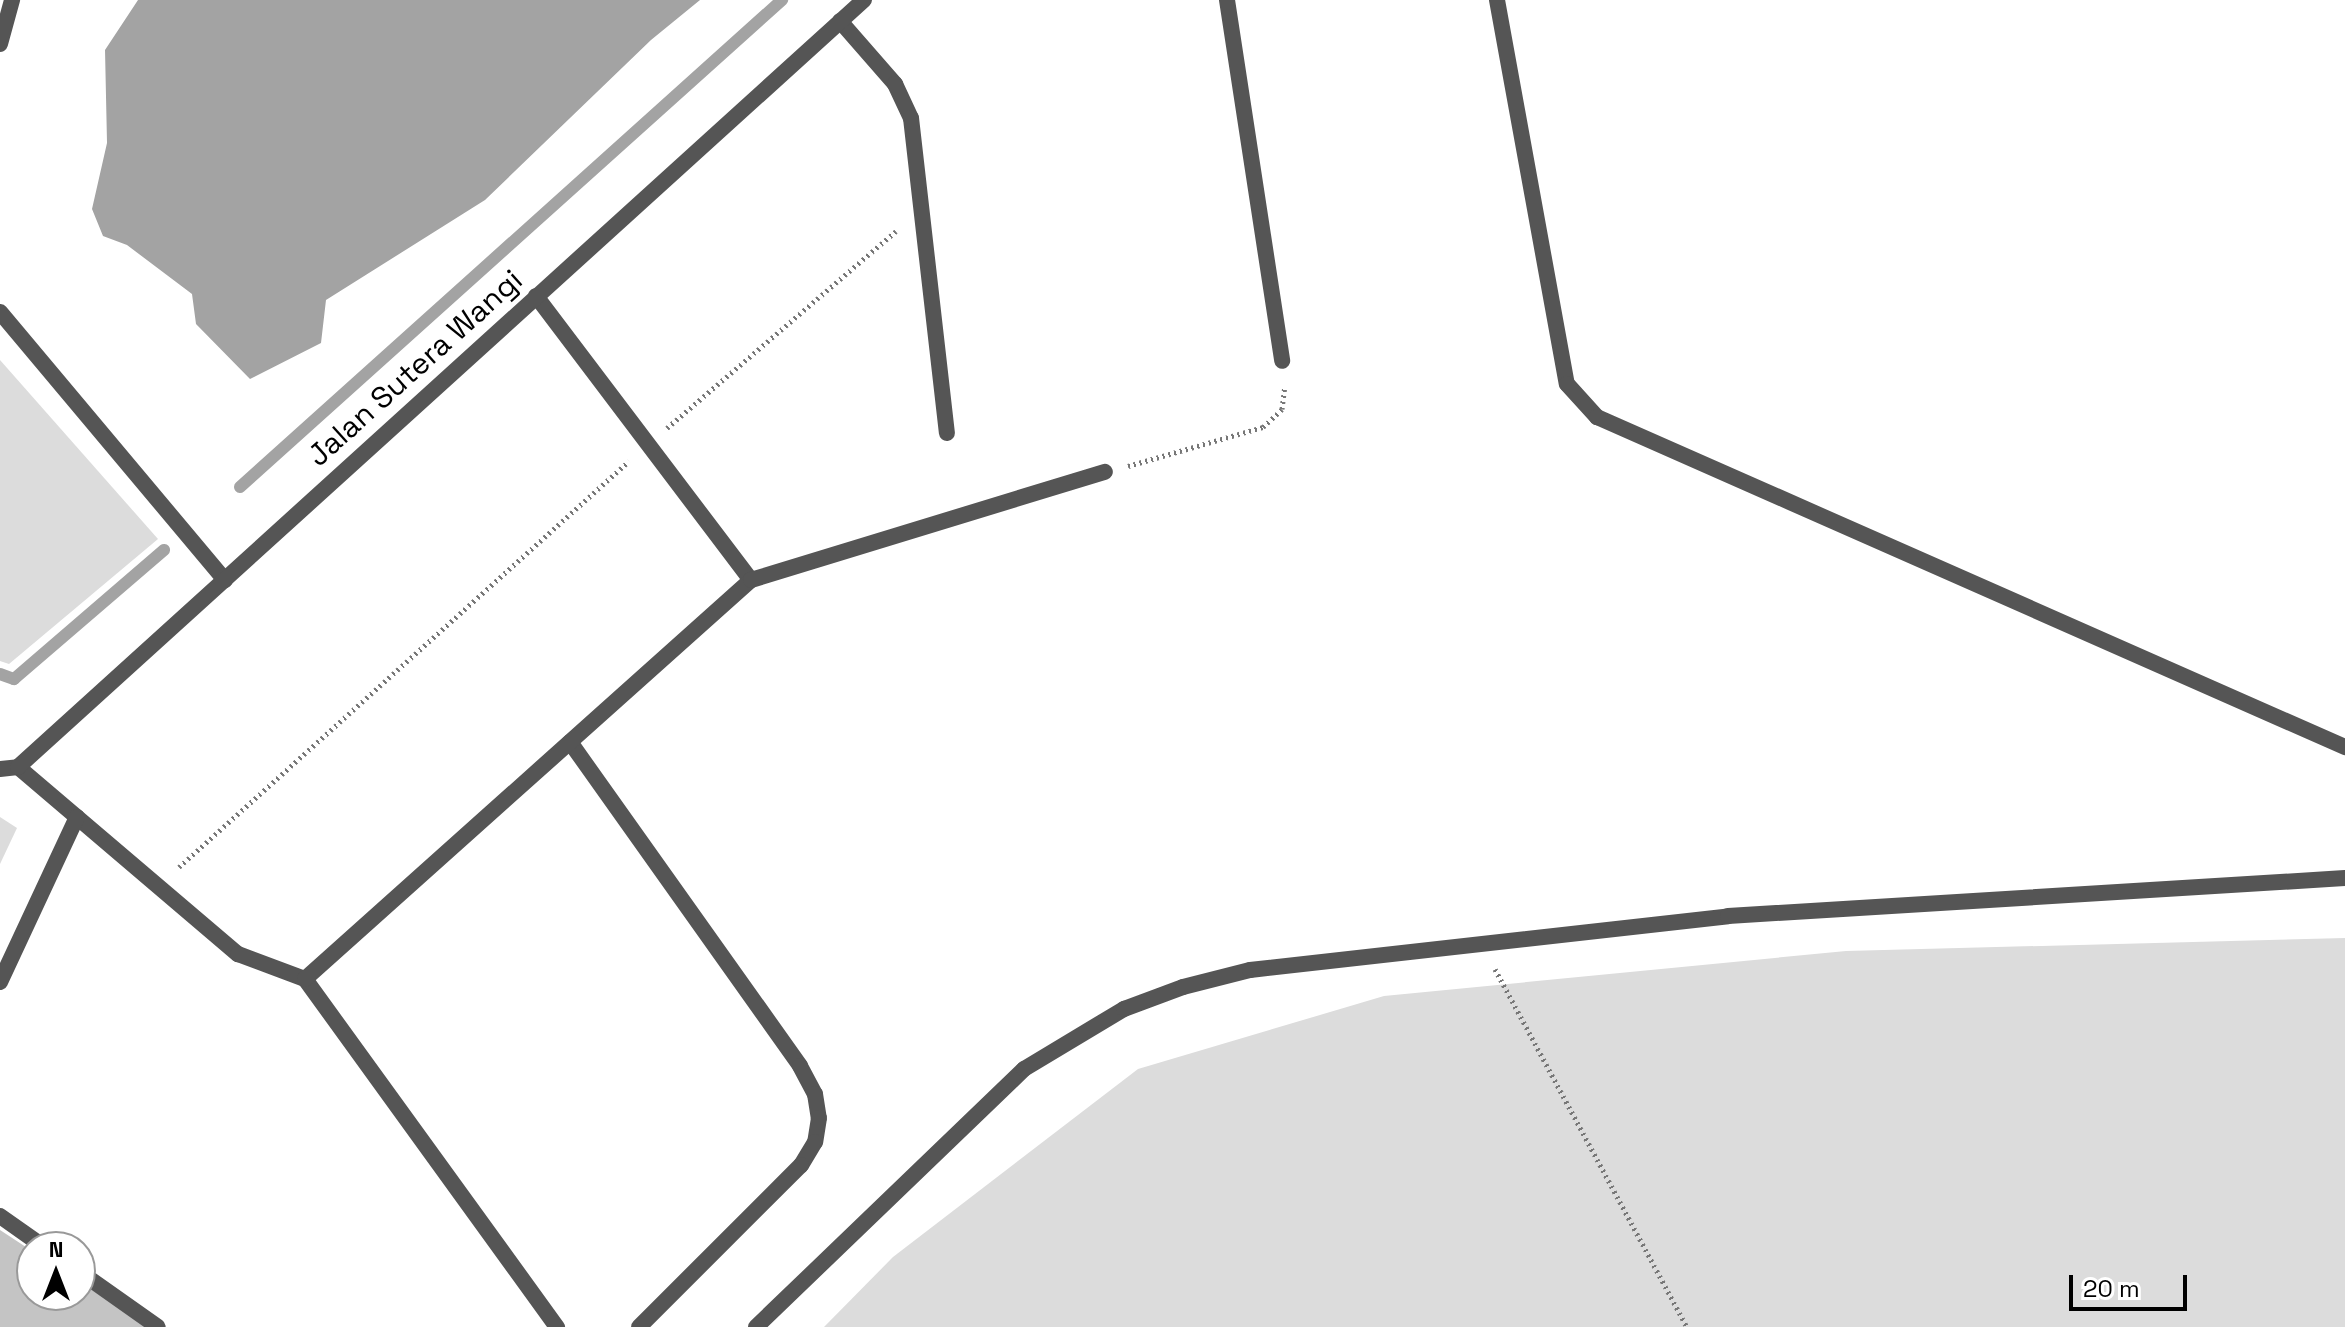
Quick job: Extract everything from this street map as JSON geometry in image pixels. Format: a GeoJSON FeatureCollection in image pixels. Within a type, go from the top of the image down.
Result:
{"type":"FeatureCollection","features":[{"type":"Feature","properties":{"kind":"street"},"geometry":{"type":"LineString","coordinates":[[0,44],[12,0]]}},
{"type":"Feature","properties":{"kind":"street","name":"Jalan Sutera Wangi"},"geometry":{"type":"LineString","coordinates":[[18,767],[864,0]]}},
{"type":"Feature","properties":{"kind":"street"},"geometry":{"type":"LineString","coordinates":[[1227,0],[1282,361]]}},
{"type":"Feature","properties":{"kind":"street"},"geometry":{"type":"LineString","coordinates":[[1497,0],[1567,384],[1597,417],[2345,747]]}},
{"type":"Feature","properties":{"kind":"street"},"geometry":{"type":"LineString","coordinates":[[840,21],[895,84],[911,118],[947,433]]}},
{"type":"Feature","properties":{"kind":"street"},"geometry":{"type":"LineString","coordinates":[[536,296],[751,580]]}},
{"type":"Feature","properties":{"kind":"street"},"geometry":{"type":"LineString","coordinates":[[0,312],[225,580]]}},
{"type":"Feature","properties":{"kind":"street"},"geometry":{"type":"LineString","coordinates":[[305,979],[751,580],[1105,472]]}},
{"type":"Feature","properties":{"kind":"street"},"geometry":{"type":"LineString","coordinates":[[570,742],[800,1066],[815,1094],[819,1118],[815,1142],[801,1165],[639,1327]]}},
{"type":"Feature","properties":{"kind":"street"},"geometry":{"type":"LineString","coordinates":[[0,769],[18,767],[238,954],[305,979],[557,1327]]}},
{"type":"Feature","properties":{"kind":"street"},"geometry":{"type":"LineString","coordinates":[[0,982],[77,817]]}},
{"type":"Feature","properties":{"kind":"street"},"geometry":{"type":"LineString","coordinates":[[756,1327],[1024,1069],[1124,1009],[1183,987],[1250,970],[1728,916],[2345,878]]}},
{"type":"Feature","properties":{"kind":"street"},"geometry":{"type":"LineString","coordinates":[[0,1216],[21,1231]]}},
{"type":"Feature","properties":{"kind":"street"},"geometry":{"type":"LineString","coordinates":[[96,1283],[158,1327]]}},
{"type":"Feature","properties":{"kind":"path"},"geometry":{"type":"LineString","coordinates":[[158,886],[648,444],[868,252],[921,212]]}},
{"type":"Feature","properties":{"kind":"path"},"geometry":{"type":"LineString","coordinates":[[1105,472],[1263,427],[1282,409]]}},
{"type":"Feature","properties":{"kind":"path"},"geometry":{"type":"LineString","coordinates":[[1481,944],[1687,1327]]}},
{"type":"Feature","properties":{"kind":"shaded area"},"geometry":{"type":"Polygon","coordinates":[[[138,0],[700,0],[651,40],[485,200],[326,300],[321,343],[250,379],[196,324],[192,294],[127,245],[103,236],[92,209],[107,143],[105,50],[138,0]]]}},
{"type":"Feature","properties":{"kind":"shaded area"},"geometry":{"type":"Polygon","coordinates":[[[0,360],[158,539],[9,664],[0,661],[0,360]]]}},
{"type":"Feature","properties":{"kind":"shaded area"},"geometry":{"type":"Polygon","coordinates":[[[0,817],[17,828],[0,864],[0,817]]]}},
{"type":"Feature","properties":{"kind":"shaded area"},"geometry":{"type":"Polygon","coordinates":[[[2345,938],[2345,1327],[824,1327],[893,1257],[1138,1069],[1384,996],[1846,951],[2345,938]]]}},
{"type":"Feature","properties":{"kind":"building"},"geometry":{"type":"Polygon","coordinates":[[[0,1230],[16,1240],[16,1311],[96,1311],[96,1292],[149,1327],[0,1327],[0,1230]]]}},
{"type":"Feature","properties":{"kind":"waterway"},"geometry":{"type":"LineString","coordinates":[[240,487],[782,0]]}},
{"type":"Feature","properties":{"kind":"waterway"},"geometry":{"type":"LineString","coordinates":[[0,674],[14,679],[164,550]]}}]}
